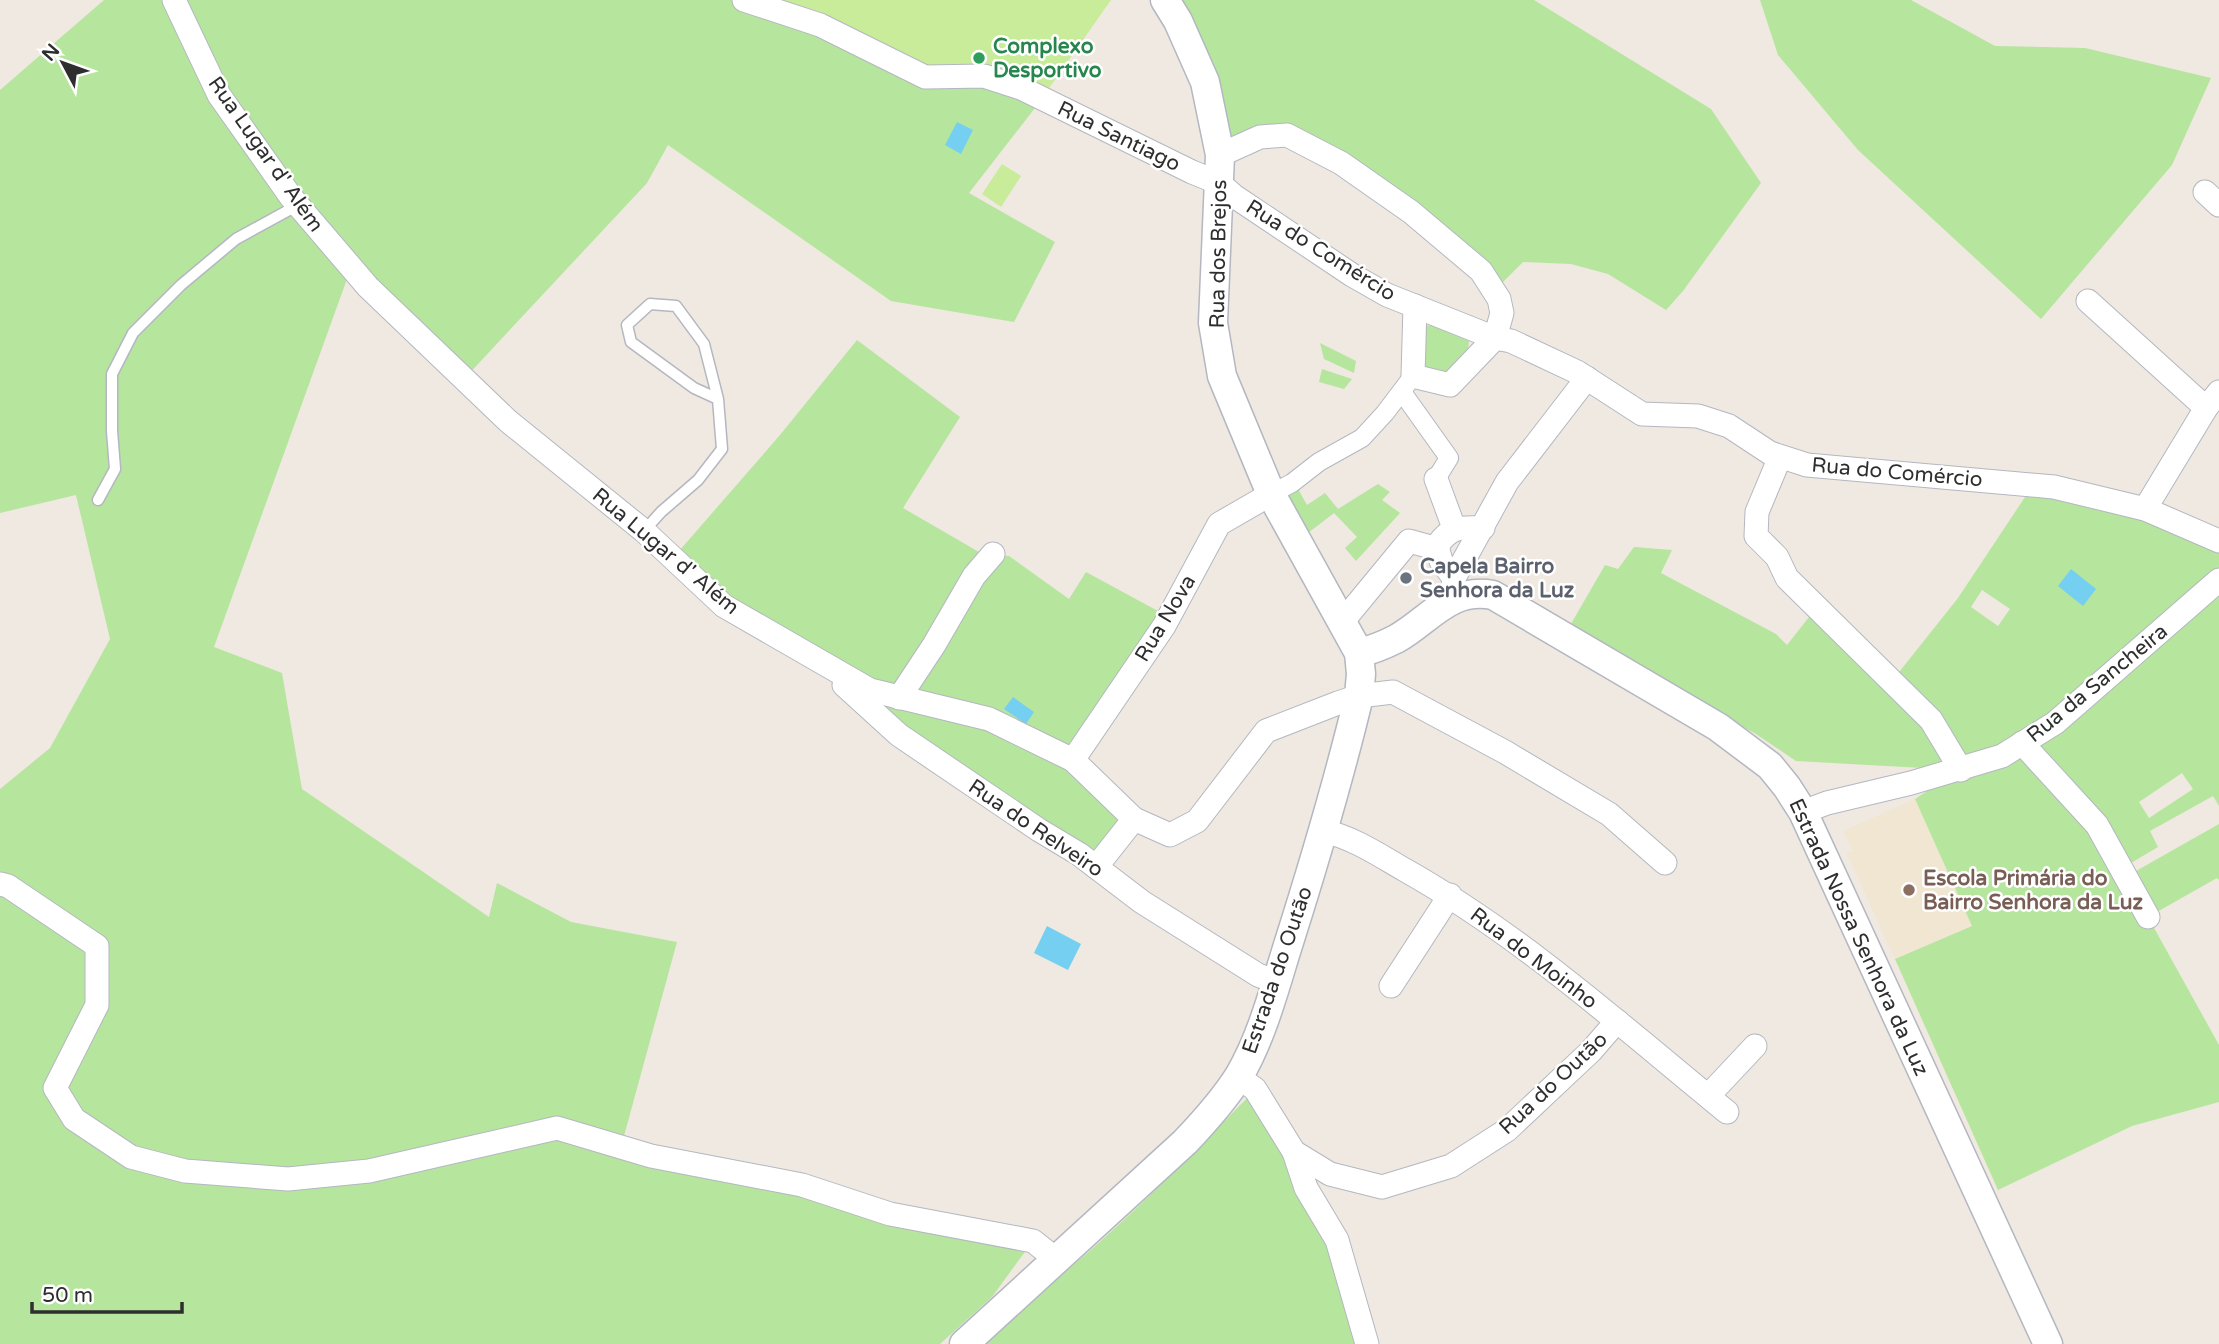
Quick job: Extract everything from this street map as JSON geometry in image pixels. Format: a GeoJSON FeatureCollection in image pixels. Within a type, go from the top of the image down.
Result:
{"type":"FeatureCollection","features":[{"type":"Feature","properties":{"kind":"street","name":"Rua Lugar d' Além"},"geometry":{"type":"LineString","coordinates":[[174,0],[219,95],[298,205],[368,287],[499,412],[644,531],[724,606],[870,690],[989,719],[1073,760],[1134,819],[1170,835],[1197,821],[1266,732],[1359,696]]}},
{"type":"Feature","properties":{"kind":"street","name":"Rua Santiago"},"geometry":{"type":"LineString","coordinates":[[744,0],[820,25],[925,77],[984,76],[1021,88],[1219,183]]}},
{"type":"Feature","properties":{"kind":"street","name":"Rua dos Brejos"},"geometry":{"type":"LineString","coordinates":[[1165,0],[1178,21],[1205,82],[1220,155],[1213,323],[1222,376],[1271,494],[1359,653]]}},
{"type":"Feature","properties":{"kind":"street"},"geometry":{"type":"LineString","coordinates":[[1220,155],[1260,138],[1286,135],[1341,163],[1411,212],[1481,271],[1499,299],[1502,313],[1494,338],[1450,385],[1408,384]]}},
{"type":"Feature","properties":{"kind":"street","name":"Rua do Comércio"},"geometry":{"type":"LineString","coordinates":[[1219,183],[1234,196],[1352,275],[1387,295],[1494,338],[1511,341],[1587,378],[1642,414],[1698,416],[1729,426],[1770,453],[1807,465],[2054,486],[2145,509],[2219,541]]}},
{"type":"Feature","properties":{"kind":"street"},"geometry":{"type":"LineString","coordinates":[[2088,301],[2212,400],[2145,509]]}},
{"type":"Feature","properties":{"kind":"street"},"geometry":{"type":"LineString","coordinates":[[1415,306],[1408,384],[1449,458],[1436,479],[1454,528]]}},
{"type":"Feature","properties":{"kind":"street"},"geometry":{"type":"LineString","coordinates":[[1359,653],[1396,639],[1452,589],[1507,482],[1587,378]]}},
{"type":"Feature","properties":{"kind":"street"},"geometry":{"type":"LineString","coordinates":[[1271,494],[1362,438],[1408,384]]}},
{"type":"Feature","properties":{"kind":"street"},"geometry":{"type":"LineString","coordinates":[[1780,457],[1757,512],[1756,536],[1777,557],[1787,578],[1931,720],[1961,770]]}},
{"type":"Feature","properties":{"kind":"street","name":"Rua Nova"},"geometry":{"type":"LineString","coordinates":[[1073,760],[1164,625],[1219,524],[1271,494]]}},
{"type":"Feature","properties":{"kind":"street"},"geometry":{"type":"LineString","coordinates":[[1452,589],[1437,549],[1444,536],[1454,528],[1483,528]]}},
{"type":"Feature","properties":{"kind":"street"},"geometry":{"type":"LineString","coordinates":[[1343,621],[1409,541],[1437,549]]}},
{"type":"Feature","properties":{"kind":"street"},"geometry":{"type":"LineString","coordinates":[[900,698],[974,576],[993,554]]}},
{"type":"Feature","properties":{"kind":"street","name":"Rua da Sancheira"},"geometry":{"type":"LineString","coordinates":[[1803,812],[1827,803],[1961,770],[2002,756],[2055,723],[2219,580]]}},
{"type":"Feature","properties":{"kind":"street","name":"Estrada Nossa Senhora da Luz"},"geometry":{"type":"LineString","coordinates":[[1452,589],[1464,594],[1493,596],[1718,727],[1770,766],[1787,787],[1803,812],[2048,1344]]}},
{"type":"Feature","properties":{"kind":"street","name":"Estrada do Outão"},"geometry":{"type":"LineString","coordinates":[[964,1344],[1185,1142],[1206,1120],[1238,1077],[1254,1045],[1324,831],[1359,696],[1359,653]]}},
{"type":"Feature","properties":{"kind":"street","name":"Rua do Relveiro"},"geometry":{"type":"LineString","coordinates":[[809,655],[899,735],[1096,867],[1142,902],[1258,975],[1276,982]]}},
{"type":"Feature","properties":{"kind":"street"},"geometry":{"type":"LineString","coordinates":[[1359,696],[1393,692],[1505,752],[1609,814],[1665,863]]}},
{"type":"Feature","properties":{"kind":"street"},"geometry":{"type":"LineString","coordinates":[[2022,744],[2097,825],[2148,917]]}},
{"type":"Feature","properties":{"kind":"street"},"geometry":{"type":"LineString","coordinates":[[1096,867],[1134,819]]}},
{"type":"Feature","properties":{"kind":"street","name":"Rua do Moinho"},"geometry":{"type":"LineString","coordinates":[[1324,831],[1345,836],[1450,895],[1575,987],[1727,1112]]}},
{"type":"Feature","properties":{"kind":"street"},"geometry":{"type":"LineString","coordinates":[[0,884],[8,886],[97,946],[97,1004],[55,1087],[74,1119],[131,1157],[185,1171],[288,1179],[369,1171],[557,1129],[650,1156],[802,1185],[890,1214],[1034,1241],[1057,1260]]}},
{"type":"Feature","properties":{"kind":"street"},"geometry":{"type":"LineString","coordinates":[[1391,986],[1450,895]]}},
{"type":"Feature","properties":{"kind":"street","name":"Rua do Outão"},"geometry":{"type":"LineString","coordinates":[[1294,1152],[1331,1174],[1382,1187],[1451,1166],[1507,1130],[1591,1051],[1617,1021]]}},
{"type":"Feature","properties":{"kind":"street"},"geometry":{"type":"LineString","coordinates":[[1708,1097],[1755,1046]]}},
{"type":"Feature","properties":{"kind":"street"},"geometry":{"type":"LineString","coordinates":[[1238,1077],[1255,1089],[1294,1152],[1307,1188],[1337,1240],[1367,1344]]}},
{"type":"Feature","properties":{"kind":"lane"},"geometry":{"type":"LineString","coordinates":[[98,500],[115,469],[111,374],[133,333],[181,285],[236,239],[298,205]]}},
{"type":"Feature","properties":{"kind":"lane"},"geometry":{"type":"LineString","coordinates":[[644,531],[661,512],[698,480],[722,449],[718,399],[704,344],[676,306],[650,304],[627,325],[631,342],[694,388],[718,399]]}},
{"type":"Feature","properties":{"kind":"shaded area","name":"Escola Primária do Bairro Senhora da Luz"},"geometry":{"type":"Polygon","coordinates":[[[1915,799],[1972,926],[1895,959],[1847,853],[1853,851],[1843,831],[1915,799]]]}},
{"type":"Feature","properties":{"kind":"green space"},"geometry":{"type":"Polygon","coordinates":[[[104,0],[779,0],[984,76],[1038,104],[969,193],[1055,242],[1014,322],[891,301],[668,145],[647,183],[464,379],[351,268],[214,647],[282,673],[302,789],[489,917],[497,883],[571,922],[677,942],[621,1147],[1035,1238],[992,1297],[940,1344],[0,1344],[0,789],[50,748],[110,639],[76,495],[0,513],[0,90],[104,0]]]}},
{"type":"Feature","properties":{"kind":"green space","name":"Complexo Desportivo"},"geometry":{"type":"Polygon","coordinates":[[[779,0],[1111,0],[1038,104],[1021,88],[925,77],[779,0]]]}},
{"type":"Feature","properties":{"kind":"green space"},"geometry":{"type":"Polygon","coordinates":[[[1166,0],[1534,0],[1711,109],[1761,183],[1683,291],[1666,310],[1608,274],[1571,264],[1523,262],[1494,291],[1481,271],[1286,135],[1231,140],[1166,0]]]}},
{"type":"Feature","properties":{"kind":"green space"},"geometry":{"type":"Polygon","coordinates":[[[1760,0],[1911,0],[1995,46],[2085,48],[2211,78],[2172,165],[2041,319],[1858,150],[1778,55],[1760,0]]]}},
{"type":"Feature","properties":{"kind":"green space"},"geometry":{"type":"Polygon","coordinates":[[[1002,164],[1021,176],[1001,207],[982,194],[1002,164]]]}},
{"type":"Feature","properties":{"kind":"green space"},"geometry":{"type":"Polygon","coordinates":[[[1432,325],[1469,341],[1468,350],[1448,376],[1419,365],[1422,326],[1432,325]]]}},
{"type":"Feature","properties":{"kind":"green space"},"geometry":{"type":"Polygon","coordinates":[[[857,340],[960,417],[903,508],[979,552],[1009,556],[1069,599],[1086,572],[1169,617],[1073,759],[1134,819],[1096,867],[873,712],[673,558],[780,435],[857,340]]]}},
{"type":"Feature","properties":{"kind":"green space"},"geometry":{"type":"Polygon","coordinates":[[[1320,343],[1356,361],[1354,373],[1324,359],[1320,343]]]}},
{"type":"Feature","properties":{"kind":"green space"},"geometry":{"type":"Polygon","coordinates":[[[1322,369],[1352,379],[1344,389],[1319,382],[1322,369]]]}},
{"type":"Feature","properties":{"kind":"green space"},"geometry":{"type":"Polygon","coordinates":[[[1378,484],[1390,492],[1382,500],[1400,513],[1356,561],[1345,548],[1357,537],[1334,513],[1304,536],[1277,503],[1298,489],[1307,505],[1325,493],[1338,509],[1378,484]]]}},
{"type":"Feature","properties":{"kind":"green space"},"geometry":{"type":"Polygon","coordinates":[[[2033,485],[2219,541],[2219,806],[2213,796],[2150,831],[2158,847],[2131,863],[2136,871],[2219,824],[2219,880],[2217,878],[2148,917],[2219,1045],[2219,1102],[2132,1126],[1998,1190],[1895,959],[1972,926],[1915,799],[1959,770],[1796,761],[1756,734],[1568,629],[1605,565],[1618,569],[1634,547],[1672,550],[1661,573],[1776,634],[1787,645],[1817,607],[1892,681],[1958,598],[2033,485]],[[1982,590],[1971,607],[1998,626],[2010,609],[1982,590]],[[2182,773],[2139,802],[2149,818],[2193,789],[2182,773]]]}},
{"type":"Feature","properties":{"kind":"green space"},"geometry":{"type":"Polygon","coordinates":[[[1253,1092],[1276,1120],[1367,1344],[982,1344],[1118,1225],[1253,1092]]]}},
{"type":"Feature","properties":{"kind":"water"},"geometry":{"type":"Polygon","coordinates":[[[957,122],[973,130],[961,154],[945,145],[957,122]]]}},
{"type":"Feature","properties":{"kind":"water"},"geometry":{"type":"Polygon","coordinates":[[[2071,569],[2096,589],[2083,606],[2058,586],[2071,569]]]}},
{"type":"Feature","properties":{"kind":"water"},"geometry":{"type":"Polygon","coordinates":[[[1013,697],[1034,712],[1026,724],[1004,709],[1013,697]]]}},
{"type":"Feature","properties":{"kind":"water"},"geometry":{"type":"Polygon","coordinates":[[[1047,926],[1081,944],[1068,970],[1034,953],[1047,926]]]}},
{"type":"Feature","properties":{"kind":"place","name":"Complexo Desportivo"},"geometry":{"type":"Point","coordinates":[979,58]}},
{"type":"Feature","properties":{"kind":"place","name":"Capela Bairro Senhora da Luz"},"geometry":{"type":"Point","coordinates":[1406,578]}},
{"type":"Feature","properties":{"kind":"place","name":"Escola Primária do Bairro Senhora da Luz"},"geometry":{"type":"Point","coordinates":[1909,890]}}]}
